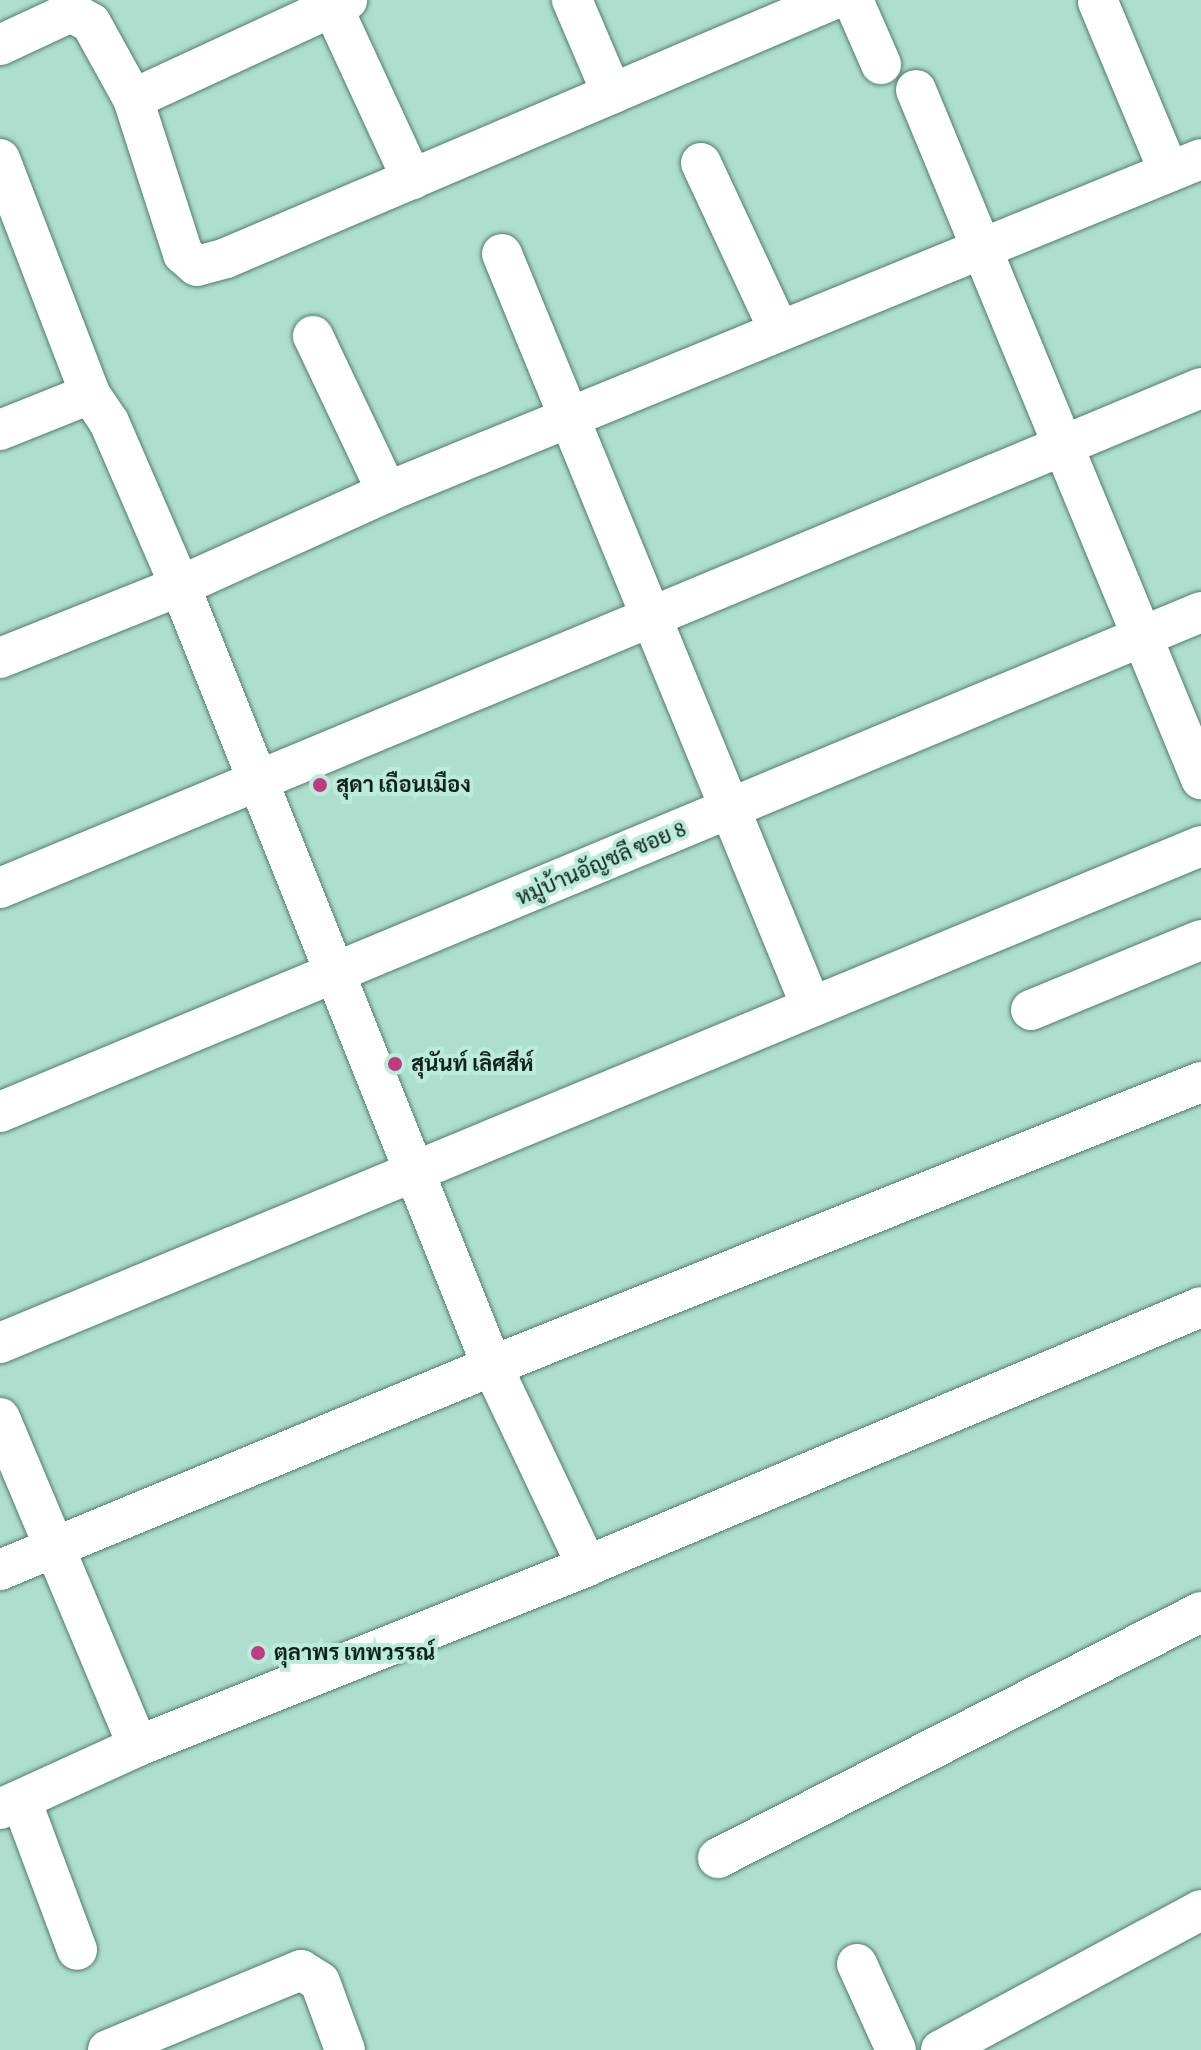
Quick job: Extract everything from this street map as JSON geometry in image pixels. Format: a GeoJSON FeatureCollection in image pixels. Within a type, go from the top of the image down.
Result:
{"type":"FeatureCollection","features":[{"type":"Feature","properties":{"kind":"street"},"geometry":{"type":"LineString","coordinates":[[572,0],[612,94]]}},
{"type":"Feature","properties":{"kind":"street"},"geometry":{"type":"LineString","coordinates":[[0,45],[71,12],[83,16],[133,99],[183,254],[197,266],[226,258],[832,0]]}},
{"type":"Feature","properties":{"kind":"street"},"geometry":{"type":"LineString","coordinates":[[853,0],[881,64]]}},
{"type":"Feature","properties":{"kind":"street"},"geometry":{"type":"LineString","coordinates":[[0,658],[180,586],[387,492],[1185,166],[1098,2]]}},
{"type":"Feature","properties":{"kind":"street"},"geometry":{"type":"LineString","coordinates":[[133,99],[340,3],[412,179]]}},
{"type":"Feature","properties":{"kind":"street"},"geometry":{"type":"LineString","coordinates":[[916,90],[984,247],[1140,638],[1201,779]]}},
{"type":"Feature","properties":{"kind":"street"},"geometry":{"type":"LineString","coordinates":[[701,163],[779,330]]}},
{"type":"Feature","properties":{"kind":"street"},"geometry":{"type":"LineString","coordinates":[[5,183],[90,394],[109,422],[180,586],[418,1174],[492,1366],[587,1566]]}},
{"type":"Feature","properties":{"kind":"street"},"geometry":{"type":"LineString","coordinates":[[502,254],[574,418],[811,1006]]}},
{"type":"Feature","properties":{"kind":"street"},"geometry":{"type":"LineString","coordinates":[[313,336],[387,492]]}},
{"type":"Feature","properties":{"kind":"street"},"geometry":{"type":"LineString","coordinates":[[0,888],[259,783],[652,615],[1201,388]]}},
{"type":"Feature","properties":{"kind":"street"},"geometry":{"type":"LineString","coordinates":[[0,430],[90,394]]}},
{"type":"Feature","properties":{"kind":"street","name":"หมู่บ้านอัญชลี ซอย 8"},"geometry":{"type":"LineString","coordinates":[[0,1112],[338,976],[1201,612]]}},
{"type":"Feature","properties":{"kind":"street"},"geometry":{"type":"LineString","coordinates":[[0,1343],[418,1174],[811,1006],[1201,846]]}},
{"type":"Feature","properties":{"kind":"street"},"geometry":{"type":"LineString","coordinates":[[1031,1010],[1201,940]]}},
{"type":"Feature","properties":{"kind":"street"},"geometry":{"type":"LineString","coordinates":[[0,1570],[492,1366],[1201,1082]]}},
{"type":"Feature","properties":{"kind":"street"},"geometry":{"type":"LineString","coordinates":[[77,1950],[10,1805],[138,1746],[587,1566],[1201,1307]]}},
{"type":"Feature","properties":{"kind":"street"},"geometry":{"type":"LineString","coordinates":[[0,1418],[52,1549],[138,1746]]}},
{"type":"Feature","properties":{"kind":"street"},"geometry":{"type":"LineString","coordinates":[[718,1858],[1201,1612]]}},
{"type":"Feature","properties":{"kind":"street"},"geometry":{"type":"LineString","coordinates":[[941,2050],[1201,1910]]}},
{"type":"Feature","properties":{"kind":"street"},"geometry":{"type":"LineString","coordinates":[[857,1964],[896,2050]]}},
{"type":"Feature","properties":{"kind":"street"},"geometry":{"type":"LineString","coordinates":[[108,2050],[301,1970],[320,1982],[345,2050]]}},
{"type":"Feature","properties":{"kind":"place","name":"สุดา เถือนเมือง"},"geometry":{"type":"Point","coordinates":[320,785]}},
{"type":"Feature","properties":{"kind":"place","name":"สุนันท์ เลิศสีห์"},"geometry":{"type":"Point","coordinates":[395,1064]}},
{"type":"Feature","properties":{"kind":"place","name":"ตุลาพร เทพวรรณ์"},"geometry":{"type":"Point","coordinates":[258,1653]}}]}
